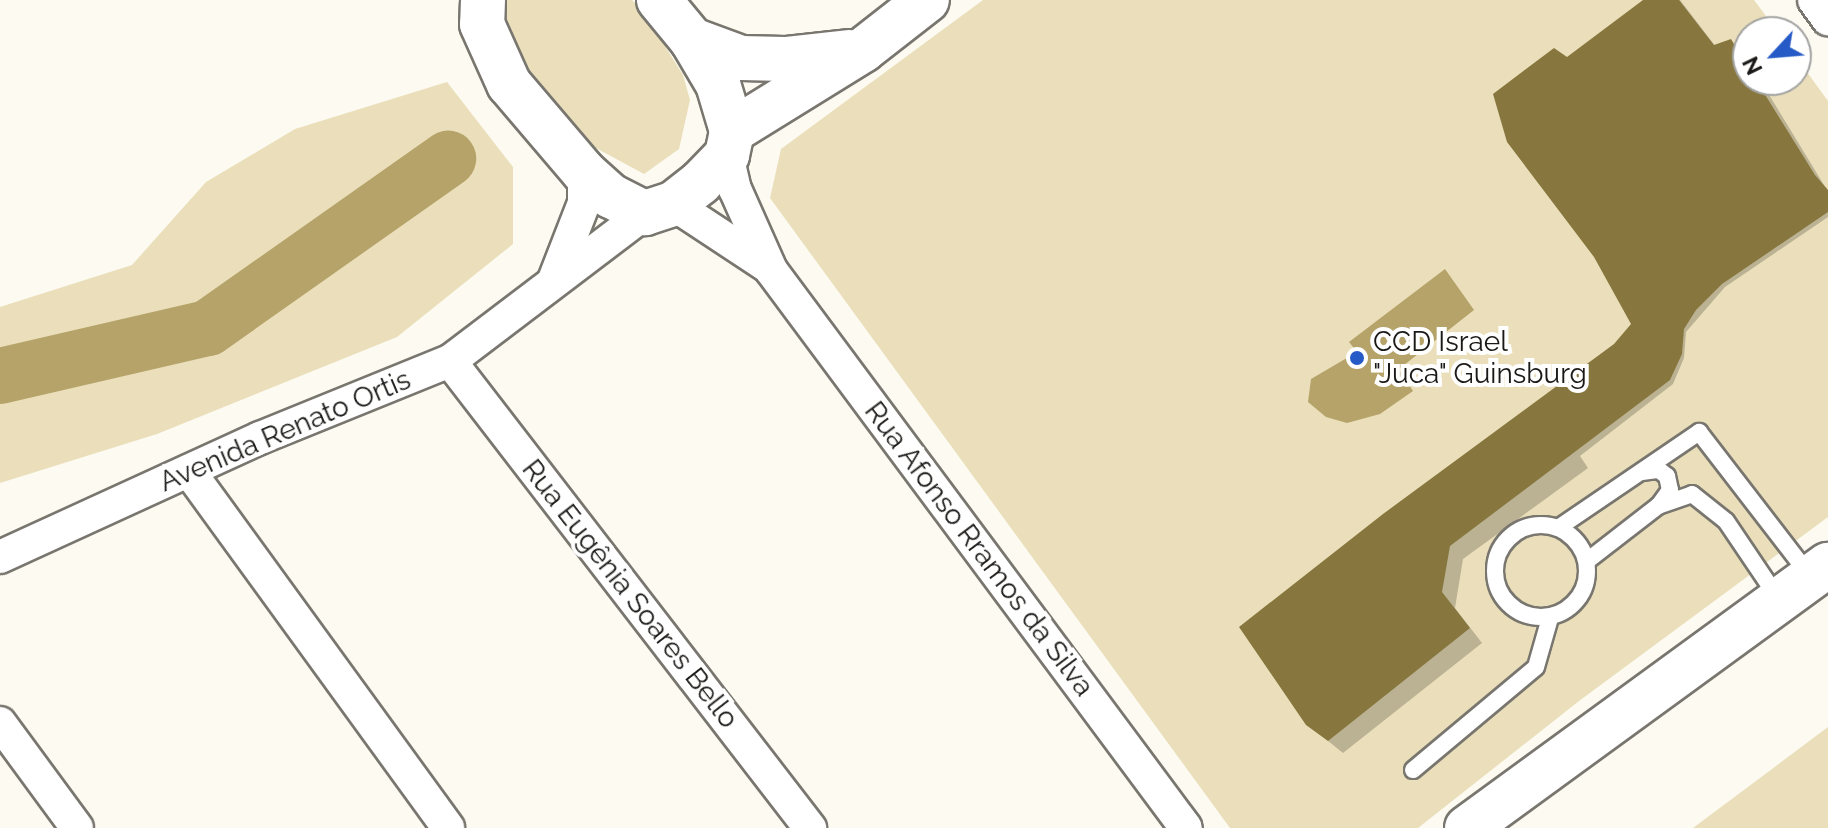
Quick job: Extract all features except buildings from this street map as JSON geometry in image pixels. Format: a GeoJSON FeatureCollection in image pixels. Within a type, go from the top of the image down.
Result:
{"type":"FeatureCollection","features":[{"type":"Feature","properties":{"kind":"street"},"geometry":{"type":"LineString","coordinates":[[659,0],[692,40],[718,84],[729,143]]}},
{"type":"Feature","properties":{"kind":"street"},"geometry":{"type":"LineString","coordinates":[[477,8],[509,84],[584,172],[611,196],[659,209],[700,183],[729,143],[863,50],[927,0]]}},
{"type":"Feature","properties":{"kind":"street"},"geometry":{"type":"LineString","coordinates":[[1814,0],[1828,19]]}},
{"type":"Feature","properties":{"kind":"street"},"geometry":{"type":"LineString","coordinates":[[692,40],[741,58],[820,57],[863,50]]}},
{"type":"Feature","properties":{"kind":"street","name":"Rua Afonso Rramos da Silva"},"geometry":{"type":"LineString","coordinates":[[729,143],[735,189],[771,270],[1186,828]]}},
{"type":"Feature","properties":{"kind":"street","name":"Avenida Renato Ortis"},"geometry":{"type":"LineString","coordinates":[[554,280],[584,203],[584,172]]}},
{"type":"Feature","properties":{"kind":"street","name":"Avenida Renato Ortis"},"geometry":{"type":"LineString","coordinates":[[0,557],[260,438],[450,361],[531,303],[554,280],[659,209]]}},
{"type":"Feature","properties":{"kind":"street","name":"Rua Afonso Rramos da Silva"},"geometry":{"type":"LineString","coordinates":[[659,209],[771,270]]}},
{"type":"Feature","properties":{"kind":"street","name":"Rua Eugênia Soares Bello"},"geometry":{"type":"LineString","coordinates":[[450,361],[810,828]]}},
{"type":"Feature","properties":{"kind":"street"},"geometry":{"type":"LineString","coordinates":[[189,471],[448,828]]}},
{"type":"Feature","properties":{"kind":"street"},"geometry":{"type":"LineString","coordinates":[[1467,828],[1806,581]]}},
{"type":"Feature","properties":{"kind":"street"},"geometry":{"type":"LineString","coordinates":[[0,723],[77,828]]}},
{"type":"Feature","properties":{"kind":"lane"},"geometry":{"type":"LineString","coordinates":[[1558,528],[1699,432],[1806,581]]}},
{"type":"Feature","properties":{"kind":"lane"},"geometry":{"type":"LineString","coordinates":[[1587,561],[1658,506],[1670,490],[1667,476],[1659,470],[1638,473]]}},
{"type":"Feature","properties":{"kind":"lane"},"geometry":{"type":"LineString","coordinates":[[1658,506],[1692,494],[1806,581]]}},
{"type":"Feature","properties":{"kind":"lane"},"geometry":{"type":"LineString","coordinates":[[1528,527],[1558,528],[1571,536],[1587,561],[1584,591],[1575,603],[1550,618],[1520,613],[1508,603],[1495,575],[1503,545],[1514,533],[1528,527]]}},
{"type":"Feature","properties":{"kind":"lane"},"geometry":{"type":"LineString","coordinates":[[1413,770],[1536,667],[1550,618]]}},
{"type":"Feature","properties":{"kind":"shaded area"},"geometry":{"type":"Polygon","coordinates":[[[504,0],[632,0],[643,11],[683,75],[690,100],[679,149],[644,174],[583,141],[551,105],[497,30],[504,0]]]}},
{"type":"Feature","properties":{"kind":"shaded area","name":"CCD Israel \"Juca\" Guinsburg"},"geometry":{"type":"Polygon","coordinates":[[[983,0],[1754,0],[1766,16],[1732,16],[1732,96],[1812,96],[1812,79],[1828,101],[1828,517],[1579,701],[1418,828],[1230,828],[770,198],[781,149],[983,0]]]}},
{"type":"Feature","properties":{"kind":"shaded area"},"geometry":{"type":"Polygon","coordinates":[[[447,82],[513,167],[513,244],[397,337],[157,434],[0,483],[0,307],[132,265],[206,182],[295,129],[447,82]]]}},
{"type":"Feature","properties":{"kind":"shaded area"},"geometry":{"type":"Polygon","coordinates":[[[1445,269],[1474,310],[1399,369],[1413,391],[1380,414],[1347,423],[1326,417],[1308,402],[1311,379],[1357,352],[1349,342],[1445,269]]]}},
{"type":"Feature","properties":{"kind":"shaded area"},"geometry":{"type":"Polygon","coordinates":[[[1828,727],[1828,828],[1693,828],[1828,727]]]}},
{"type":"Feature","properties":{"kind":"waterway"},"geometry":{"type":"LineString","coordinates":[[0,376],[208,328],[448,159]]}},
{"type":"Feature","properties":{"kind":"place","name":"CCD Israel \"Juca\" Guinsburg"},"geometry":{"type":"Point","coordinates":[1357,358]}}]}
